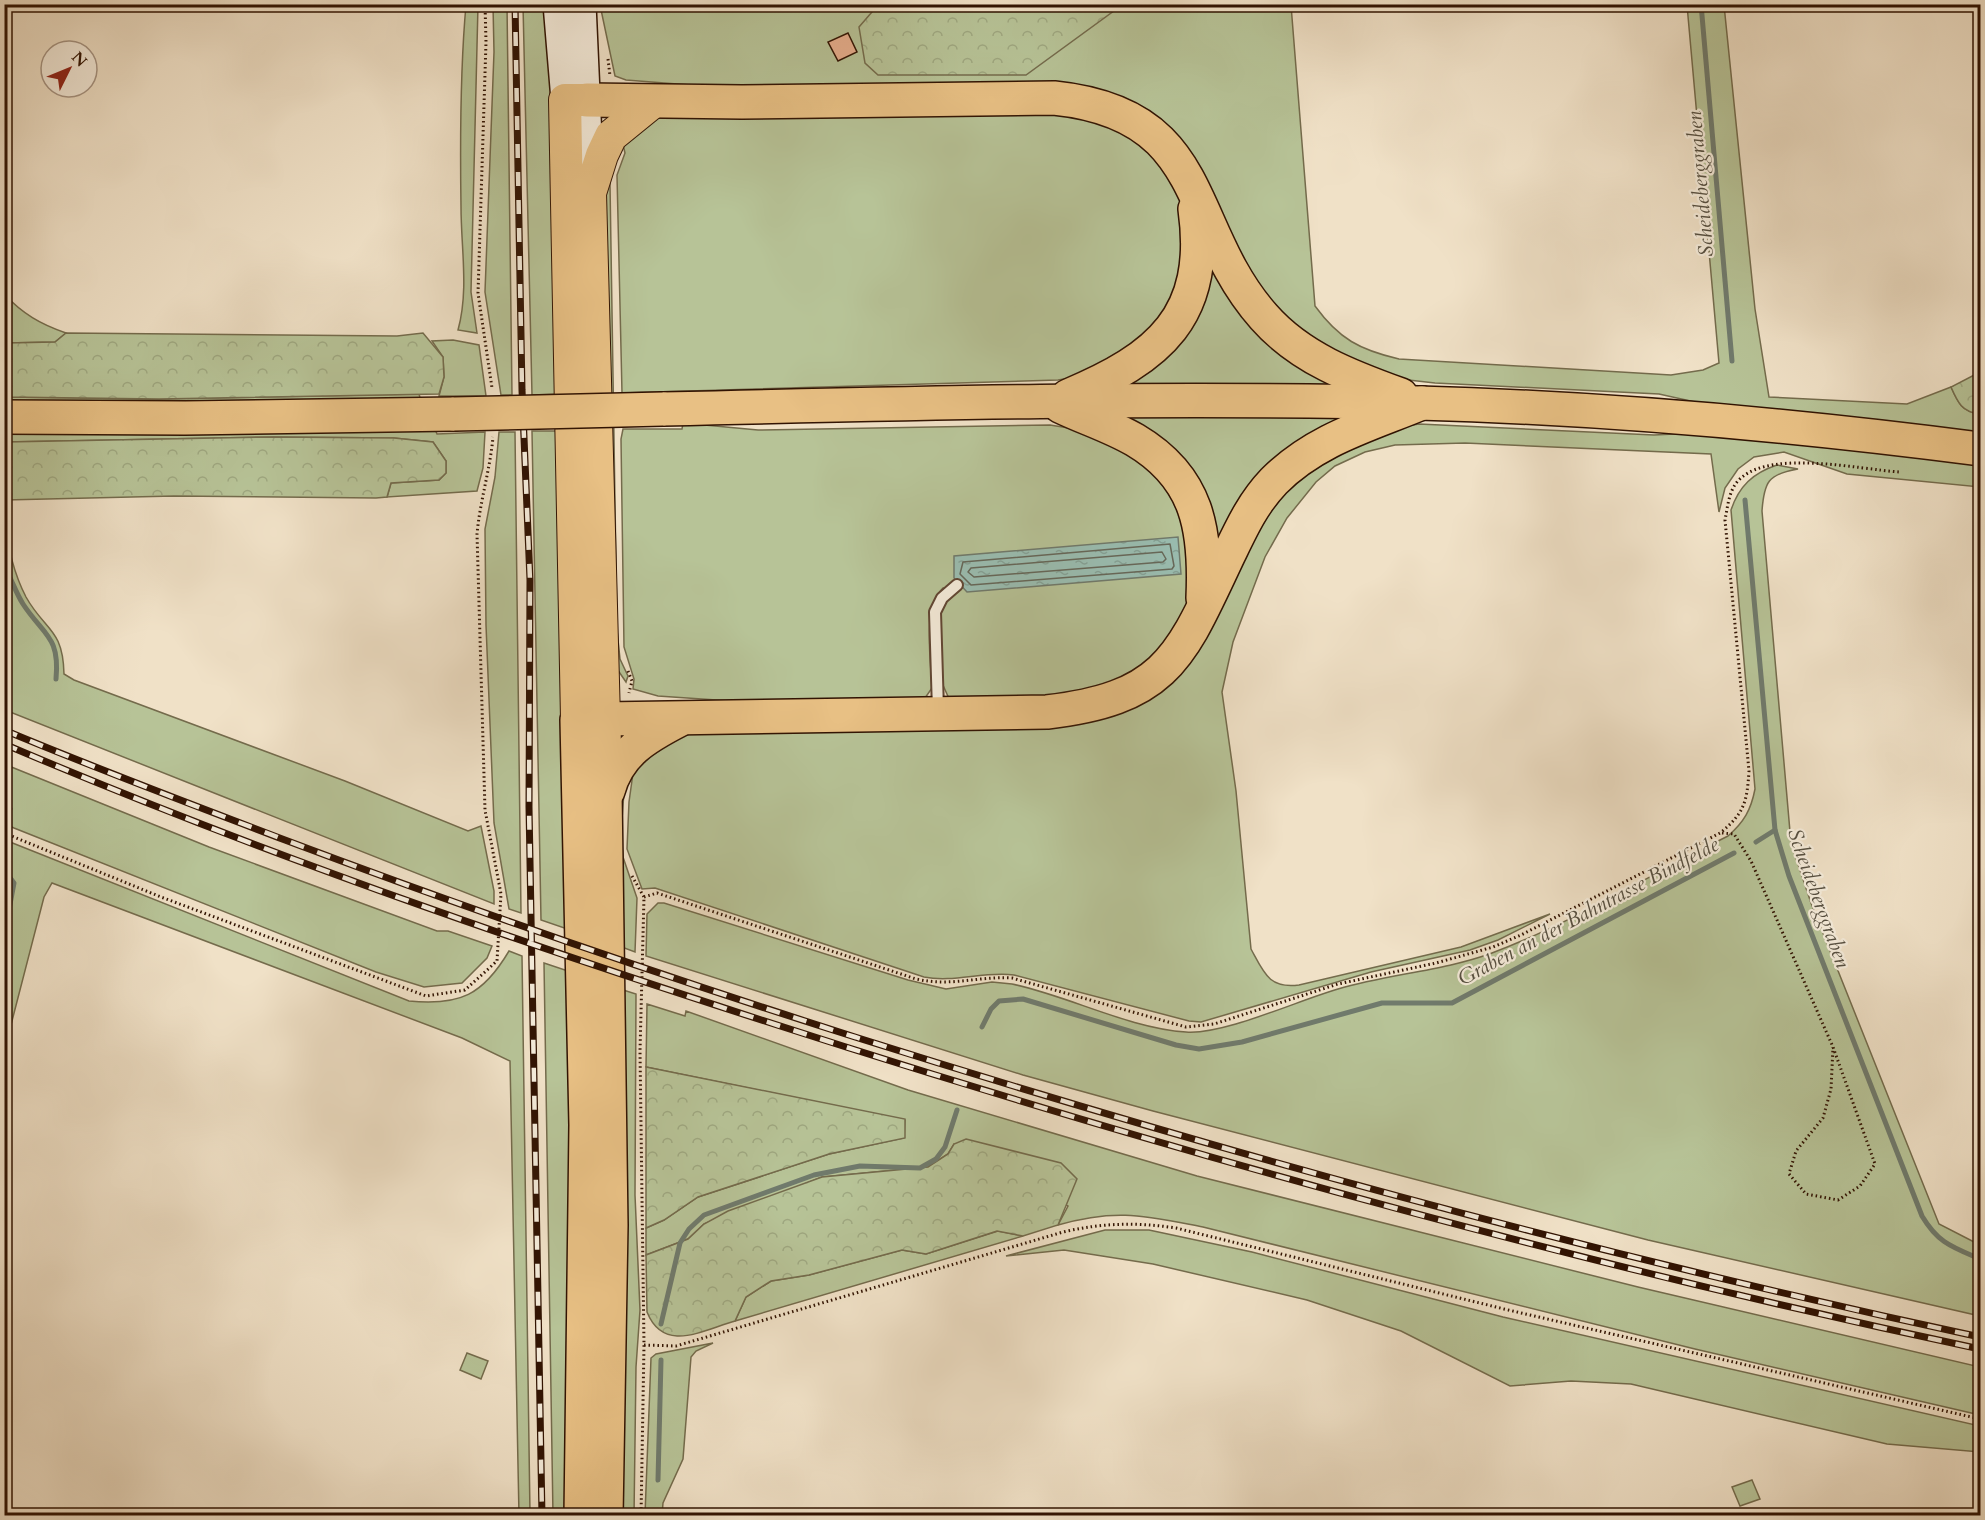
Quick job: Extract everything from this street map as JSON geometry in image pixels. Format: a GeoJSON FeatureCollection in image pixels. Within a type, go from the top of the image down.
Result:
{"type":"FeatureCollection","features":[{"type":"Feature","properties":{"kind":"highway"},"geometry":{"type":"LineString","coordinates":[[582,100],[1054,98],[1079,100],[1103,106],[1143,127],[1171,151],[1192,187],[1235,275],[1249,298],[1277,331],[1314,358],[1356,378],[1422,403]]}},
{"type":"Feature","properties":{"kind":"highway"},"geometry":{"type":"LineString","coordinates":[[1053,402],[1129,367],[1161,342],[1174,326],[1193,286],[1198,261],[1199,234],[1192,187]]}},
{"type":"Feature","properties":{"kind":"highway"},"geometry":{"type":"LineString","coordinates":[[1053,402],[1136,441],[1170,469],[1196,512],[1203,538],[1203,607]]}},
{"type":"Feature","properties":{"kind":"highway"},"geometry":{"type":"LineString","coordinates":[[4,417],[185,418],[1053,402],[1422,403],[1713,419],[1980,449]]}},
{"type":"Feature","properties":{"kind":"highway"},"geometry":{"type":"LineString","coordinates":[[591,719],[938,714],[1076,709],[1104,703],[1129,693],[1149,681],[1183,646],[1244,520],[1274,482],[1321,444],[1422,403]]}},
{"type":"Feature","properties":{"kind":"highway"},"geometry":{"type":"LineString","coordinates":[[606,800],[611,779],[623,758],[645,738],[683,718]]}},
{"type":"Feature","properties":{"kind":"highway"},"geometry":{"type":"LineString","coordinates":[[591,719],[606,800],[611,1214],[606,1515]]}},
{"type":"Feature","properties":{"kind":"highway"},"geometry":{"type":"LineString","coordinates":[[581,1515],[591,719]]}},
{"type":"Feature","properties":{"kind":"main road"},"geometry":{"type":"LineString","coordinates":[[557,4],[582,100],[590,193],[591,719]]}},
{"type":"Feature","properties":{"kind":"main road"},"geometry":{"type":"LineString","coordinates":[[582,4],[591,719]]}},
{"type":"Feature","properties":{"kind":"main road"},"geometry":{"type":"LineString","coordinates":[[590,193],[602,155],[611,136],[654,101]]}},
{"type":"Feature","properties":{"kind":"lane"},"geometry":{"type":"LineString","coordinates":[[938,714],[935,612],[942,598],[957,585]]}},
{"type":"Feature","properties":{"kind":"path"},"geometry":{"type":"LineString","coordinates":[[485,4],[486,42],[478,293],[492,397]]}},
{"type":"Feature","properties":{"kind":"path"},"geometry":{"type":"LineString","coordinates":[[4,833],[374,978],[426,996],[465,990],[497,960],[501,894],[485,810],[477,534],[479,509],[490,466],[492,428]]}},
{"type":"Feature","properties":{"kind":"path"},"geometry":{"type":"LineString","coordinates":[[641,1515],[644,1345],[641,958],[644,897],[657,893],[916,979],[948,984],[993,977],[1012,978],[1186,1027],[1199,1027],[1338,984],[1436,963],[1492,947],[1521,935],[1720,833],[1734,823],[1747,803],[1749,771],[1725,520],[1730,493],[1741,478],[1759,466],[1782,462],[1899,472]]}},
{"type":"Feature","properties":{"kind":"path"},"geometry":{"type":"LineString","coordinates":[[1720,833],[1734,834],[1750,861],[1833,1047],[1875,1164],[1860,1186],[1838,1200],[1806,1194],[1789,1174],[1796,1151],[1823,1118],[1831,1089],[1833,1047]]}},
{"type":"Feature","properties":{"kind":"path"},"geometry":{"type":"LineString","coordinates":[[644,1345],[676,1346],[1063,1232],[1095,1225],[1142,1223],[1187,1230],[1504,1309],[1980,1419]]}},
{"type":"Feature","properties":{"kind":"green space"},"geometry":{"type":"Polygon","coordinates":[[[466,5],[478,5],[471,292],[477,333],[458,330],[464,284],[461,131],[466,5]]]}},
{"type":"Feature","properties":{"kind":"green space"},"geometry":{"type":"Polygon","coordinates":[[[493,5],[507,5],[512,395],[501,395],[485,292],[494,52],[493,5]]]}},
{"type":"Feature","properties":{"kind":"green space"},"geometry":{"type":"Polygon","coordinates":[[[523,5],[546,5],[555,97],[562,394],[532,395],[523,5]]]}},
{"type":"Feature","properties":{"kind":"green space"},"geometry":{"type":"Polygon","coordinates":[[[600,5],[1291,5],[1315,306],[1333,327],[1351,342],[1373,352],[1399,359],[1671,375],[1703,370],[1719,363],[1687,5],[1724,5],[1755,309],[1769,397],[1907,404],[1951,387],[1961,406],[1980,414],[1980,438],[1713,406],[1659,394],[1435,383],[1382,377],[1287,329],[1157,121],[626,80],[615,76],[600,5]]]}},
{"type":"Feature","properties":{"kind":"green space"},"geometry":{"type":"Polygon","coordinates":[[[878,5],[1077,5],[1083,8],[1088,5],[1122,5],[1026,75],[878,75],[865,63],[859,27],[878,5]]]}},
{"type":"Feature","properties":{"kind":"green space"},"geometry":{"type":"Polygon","coordinates":[[[1081,112],[1139,140],[1173,179],[1191,237],[1161,330],[1082,376],[1058,380],[622,393],[617,175],[625,153],[622,140],[653,118],[672,115],[1081,112]]]}},
{"type":"Feature","properties":{"kind":"green space"},"geometry":{"type":"Polygon","coordinates":[[[612,169],[610,184],[617,630],[620,659],[628,676],[626,682],[615,666],[605,181],[612,169]]]}},
{"type":"Feature","properties":{"kind":"green space"},"geometry":{"type":"Polygon","coordinates":[[[1207,252],[1220,265],[1362,387],[1112,385],[1207,252]]]}},
{"type":"Feature","properties":{"kind":"green space"},"geometry":{"type":"Polygon","coordinates":[[[4,294],[32,318],[66,333],[55,342],[5,343],[4,294]]]}},
{"type":"Feature","properties":{"kind":"green space"},"geometry":{"type":"Polygon","coordinates":[[[66,333],[397,336],[423,333],[443,357],[444,377],[439,394],[159,399],[5,397],[5,343],[55,342],[66,333]]]}},
{"type":"Feature","properties":{"kind":"green space"},"geometry":{"type":"Polygon","coordinates":[[[453,340],[479,345],[486,396],[439,396],[444,377],[443,357],[432,341],[453,340]]]}},
{"type":"Feature","properties":{"kind":"green space"},"geometry":{"type":"Polygon","coordinates":[[[1980,372],[1980,414],[1961,406],[1951,387],[1980,372]]]}},
{"type":"Feature","properties":{"kind":"green space"},"geometry":{"type":"Polygon","coordinates":[[[419,394],[421,401],[5,406],[5,397],[159,399],[419,394]]]}},
{"type":"Feature","properties":{"kind":"green space"},"geometry":{"type":"Polygon","coordinates":[[[1090,414],[1358,418],[1220,553],[1207,521],[1090,414]]]}},
{"type":"Feature","properties":{"kind":"green space"},"geometry":{"type":"Polygon","coordinates":[[[683,423],[758,430],[1050,425],[1094,432],[1164,475],[1196,554],[1186,616],[1152,663],[1092,693],[951,703],[942,683],[938,614],[953,592],[949,588],[943,588],[932,608],[929,635],[932,688],[925,698],[791,705],[658,696],[633,689],[634,679],[624,647],[621,439],[623,429],[682,429],[683,423]]]}},
{"type":"Feature","properties":{"kind":"green space"},"geometry":{"type":"Polygon","coordinates":[[[1419,424],[1654,435],[1695,433],[1980,461],[1980,487],[1847,474],[1784,452],[1754,457],[1738,469],[1725,488],[1719,512],[1711,454],[1465,443],[1395,445],[1365,452],[1335,466],[1316,482],[1287,518],[1265,557],[1233,642],[1222,692],[1236,791],[1251,949],[1264,972],[1274,982],[1289,986],[1299,985],[1461,947],[1550,914],[1498,940],[1470,950],[1371,972],[1201,1022],[1189,1021],[1014,975],[991,974],[946,979],[924,977],[655,888],[642,889],[627,849],[629,802],[634,766],[662,738],[699,732],[1108,714],[1232,566],[1297,469],[1401,427],[1419,424]]]}},
{"type":"Feature","properties":{"kind":"green space"},"geometry":{"type":"Polygon","coordinates":[[[435,429],[437,434],[485,432],[483,468],[477,491],[387,497],[391,483],[439,480],[446,473],[446,461],[433,442],[394,438],[274,437],[5,442],[4,431],[435,429]]]}},
{"type":"Feature","properties":{"kind":"green space"},"geometry":{"type":"Polygon","coordinates":[[[532,431],[561,431],[573,931],[541,920],[532,431]]]}},
{"type":"Feature","properties":{"kind":"green space"},"geometry":{"type":"Polygon","coordinates":[[[499,432],[515,432],[521,913],[509,909],[494,823],[486,625],[485,529],[495,477],[499,432]]]}},
{"type":"Feature","properties":{"kind":"green space"},"geometry":{"type":"Polygon","coordinates":[[[274,437],[394,438],[433,442],[446,461],[446,473],[439,480],[391,483],[387,497],[376,498],[174,496],[5,500],[5,442],[274,437]]]}},
{"type":"Feature","properties":{"kind":"green space"},"geometry":{"type":"Polygon","coordinates":[[[1777,465],[1798,469],[1780,474],[1770,481],[1764,493],[1762,511],[1791,843],[1811,903],[1939,1224],[1980,1245],[1980,1316],[1648,1240],[1153,1111],[1023,1075],[646,956],[647,914],[658,903],[664,903],[908,980],[946,989],[992,982],[1012,984],[1120,1018],[1186,1032],[1241,1023],[1338,989],[1454,964],[1522,941],[1582,913],[1728,836],[1746,815],[1755,789],[1731,510],[1738,494],[1754,476],[1777,465]]]}},
{"type":"Feature","properties":{"kind":"green space"},"geometry":{"type":"Polygon","coordinates":[[[4,516],[17,578],[33,608],[57,638],[63,659],[64,674],[74,680],[345,781],[468,831],[481,826],[494,891],[494,904],[5,710],[4,516]]]}},
{"type":"Feature","properties":{"kind":"green space"},"geometry":{"type":"Polygon","coordinates":[[[4,764],[209,847],[437,931],[448,931],[492,946],[487,958],[462,983],[424,987],[376,972],[5,824],[4,764]]]}},
{"type":"Feature","properties":{"kind":"green space"},"geometry":{"type":"Polygon","coordinates":[[[625,778],[621,833],[623,857],[637,898],[635,952],[619,946],[616,803],[625,778]]]}},
{"type":"Feature","properties":{"kind":"green space"},"geometry":{"type":"Polygon","coordinates":[[[5,840],[409,1001],[456,999],[468,994],[490,978],[509,951],[522,956],[530,1515],[519,1515],[510,1061],[462,1038],[52,883],[44,897],[5,1048],[5,840]]]}},
{"type":"Feature","properties":{"kind":"green space"},"geometry":{"type":"Polygon","coordinates":[[[544,963],[571,972],[569,1516],[553,1515],[544,963]]]}},
{"type":"Feature","properties":{"kind":"green space"},"geometry":{"type":"Polygon","coordinates":[[[620,989],[636,994],[635,1195],[640,1310],[636,1367],[634,1516],[621,1515],[620,989]]]}},
{"type":"Feature","properties":{"kind":"green space"},"geometry":{"type":"Polygon","coordinates":[[[647,1004],[685,1016],[686,1011],[908,1090],[1197,1176],[1638,1287],[1980,1367],[1980,1415],[1695,1349],[1203,1227],[1147,1217],[1115,1215],[1058,1225],[1068,1206],[954,1144],[948,1154],[928,1167],[822,1177],[704,1224],[688,1239],[646,1255],[646,1228],[664,1220],[698,1197],[829,1154],[904,1138],[905,1120],[646,1067],[647,1004]]]}},
{"type":"Feature","properties":{"kind":"green space"},"geometry":{"type":"Polygon","coordinates":[[[646,1067],[905,1119],[905,1138],[829,1154],[698,1197],[664,1220],[646,1228],[646,1067]]]}},
{"type":"Feature","properties":{"kind":"green space"},"geometry":{"type":"Polygon","coordinates":[[[966,1139],[1061,1163],[1077,1179],[1058,1225],[1023,1236],[997,1231],[926,1254],[902,1250],[809,1275],[771,1281],[746,1297],[735,1321],[698,1333],[674,1336],[654,1325],[647,1312],[646,1255],[688,1239],[704,1224],[728,1211],[822,1177],[928,1167],[948,1154],[954,1144],[966,1139]]]}},
{"type":"Feature","properties":{"kind":"green space"},"geometry":{"type":"Polygon","coordinates":[[[1105,1230],[1149,1230],[1252,1252],[1503,1317],[1980,1426],[1980,1452],[1887,1444],[1631,1384],[1571,1381],[1510,1386],[1401,1331],[1307,1300],[1153,1264],[1064,1250],[1006,1256],[1105,1230]]]}},
{"type":"Feature","properties":{"kind":"green space"},"geometry":{"type":"Polygon","coordinates":[[[998,1231],[1023,1236],[735,1321],[746,1297],[771,1281],[809,1275],[902,1250],[926,1254],[998,1231]]]}},
{"type":"Feature","properties":{"kind":"green space"},"geometry":{"type":"Polygon","coordinates":[[[713,1343],[696,1351],[691,1357],[683,1459],[663,1503],[662,1515],[645,1515],[651,1358],[656,1354],[713,1343]]]}},
{"type":"Feature","properties":{"kind":"green space"},"geometry":{"type":"Polygon","coordinates":[[[467,1353],[488,1361],[481,1379],[460,1370],[467,1353]]]}},
{"type":"Feature","properties":{"kind":"green space"},"geometry":{"type":"Polygon","coordinates":[[[1752,1480],[1760,1499],[1740,1506],[1732,1487],[1752,1480]]]}},
{"type":"Feature","properties":{"kind":"water"},"geometry":{"type":"Polygon","coordinates":[[[1178,537],[1181,574],[967,592],[954,578],[954,556],[1178,537]]]}},
{"type":"Feature","properties":{"kind":"building"},"geometry":{"type":"Polygon","coordinates":[[[848,33],[857,52],[838,61],[828,42],[848,33]]]}},
{"type":"Feature","properties":{"kind":"waterway","name":"Scheideberggraben"},"geometry":{"type":"LineString","coordinates":[[1701,4],[1732,361]]}},
{"type":"Feature","properties":{"kind":"waterway","name":"Scheideberggraben"},"geometry":{"type":"LineString","coordinates":[[1745,500],[1775,830],[1789,876],[1922,1216],[1940,1238],[1980,1259]]}},
{"type":"Feature","properties":{"kind":"waterway"},"geometry":{"type":"LineString","coordinates":[[4,566],[23,604],[53,645],[57,665],[56,679]]}},
{"type":"Feature","properties":{"kind":"waterway"},"geometry":{"type":"LineString","coordinates":[[4,820],[10,809]]}},
{"type":"Feature","properties":{"kind":"waterway","name":"Graben an der Bahntrasse Bindfelde"},"geometry":{"type":"LineString","coordinates":[[1756,842],[1775,830]]}},
{"type":"Feature","properties":{"kind":"waterway","name":"Graben an der Bahntrasse Bindfelde"},"geometry":{"type":"LineString","coordinates":[[982,1027],[991,1009],[999,1001],[1023,999],[1176,1045],[1199,1049],[1242,1042],[1382,1003],[1452,1003],[1734,853]]}},
{"type":"Feature","properties":{"kind":"waterway"},"geometry":{"type":"LineString","coordinates":[[4,870],[14,883],[4,936]]}},
{"type":"Feature","properties":{"kind":"waterway","name":"Graben an der Bahntrasse Bindfelde"},"geometry":{"type":"LineString","coordinates":[[661,1324],[680,1243],[689,1229],[704,1215],[814,1175],[860,1166],[920,1168],[936,1159],[945,1147],[957,1110]]}},
{"type":"Feature","properties":{"kind":"waterway","name":"Graben an der Bahntrasse Bindfelde"},"geometry":{"type":"LineString","coordinates":[[658,1480],[661,1360]]}},
{"type":"Feature","properties":{"kind":"railway"},"geometry":{"type":"LineString","coordinates":[[515,4],[522,390],[530,580],[529,807],[542,1516]]}},
{"type":"Feature","properties":{"kind":"railway"},"geometry":{"type":"LineString","coordinates":[[4,730],[285,840],[498,917],[855,1037],[994,1080],[1274,1162],[1555,1237],[1838,1306],[1980,1337]]}},
{"type":"Feature","properties":{"kind":"railway"},"geometry":{"type":"LineString","coordinates":[[4,744],[212,828],[422,906],[633,978],[986,1091],[1268,1173],[1551,1249],[1837,1318],[1980,1349]]}}]}
